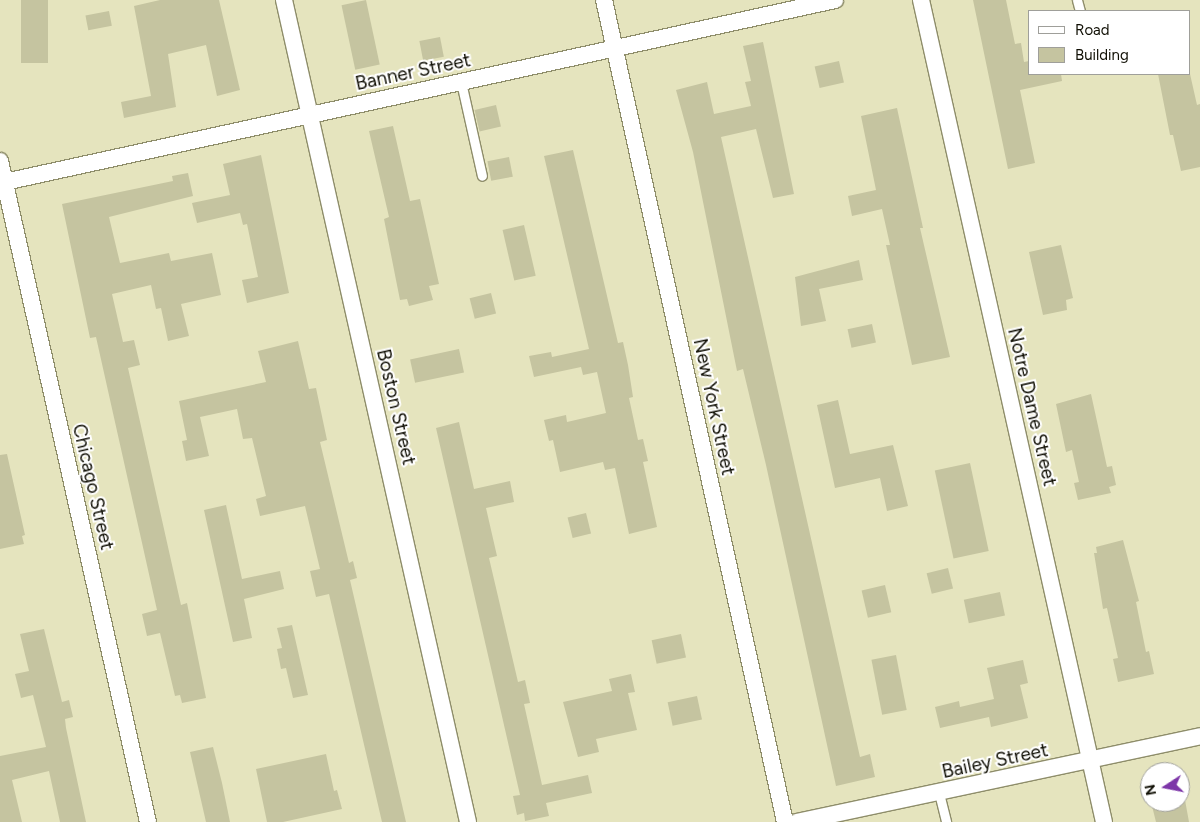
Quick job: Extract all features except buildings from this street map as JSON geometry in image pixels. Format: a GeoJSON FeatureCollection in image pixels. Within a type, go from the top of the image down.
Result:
{"type":"FeatureCollection","features":[{"type":"Feature","properties":{"kind":"street","name":"Boston Street"},"geometry":{"type":"LineString","coordinates":[[284,0],[468,822]]}},
{"type":"Feature","properties":{"kind":"street","name":"New York Street"},"geometry":{"type":"LineString","coordinates":[[604,0],[785,822]]}},
{"type":"Feature","properties":{"kind":"street","name":"Banner Street"},"geometry":{"type":"LineString","coordinates":[[2,183],[835,0]]}},
{"type":"Feature","properties":{"kind":"street","name":"Notre Dame Street"},"geometry":{"type":"LineString","coordinates":[[921,0],[1104,822]]}},
{"type":"Feature","properties":{"kind":"street","name":"Chicago Street"},"geometry":{"type":"LineString","coordinates":[[0,161],[2,183],[148,822]]}},
{"type":"Feature","properties":{"kind":"street","name":"Bailey Street"},"geometry":{"type":"LineString","coordinates":[[797,822],[1200,736]]}},
{"type":"Feature","properties":{"kind":"lane"},"geometry":{"type":"LineString","coordinates":[[461,82],[482,176]]}},
{"type":"Feature","properties":{"kind":"lane"},"geometry":{"type":"LineString","coordinates":[[939,793],[946,822]]}}]}
